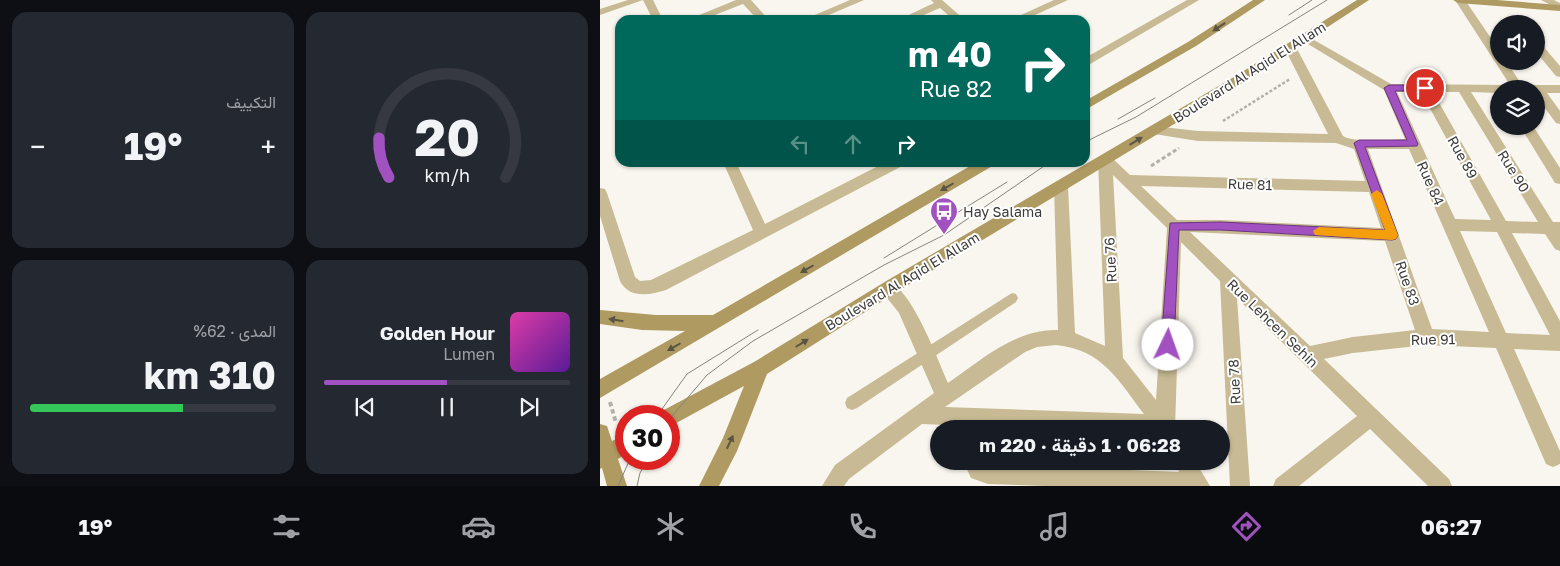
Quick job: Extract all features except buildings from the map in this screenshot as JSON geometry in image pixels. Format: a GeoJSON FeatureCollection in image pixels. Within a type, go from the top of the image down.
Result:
{"type":"FeatureCollection","features":[{"type":"Feature","properties":{"kind":"main road"},"geometry":{"type":"LineString","coordinates":[[1090,103],[1192,44],[1260,0]]}},
{"type":"Feature","properties":{"kind":"main road","name":"Boulevard Al Aqid El Allam"},"geometry":{"type":"LineString","coordinates":[[680,412],[760,368],[1154,130],[1364,0]]}},
{"type":"Feature","properties":{"kind":"main road"},"geometry":{"type":"LineString","coordinates":[[1459,0],[1560,7]]}},
{"type":"Feature","properties":{"kind":"main road"},"geometry":{"type":"LineString","coordinates":[[603,388],[976,167]]}},
{"type":"Feature","properties":{"kind":"main road"},"geometry":{"type":"LineString","coordinates":[[600,317],[622,321],[668,324],[717,322]]}},
{"type":"Feature","properties":{"kind":"main road"},"geometry":{"type":"LineString","coordinates":[[709,486],[730,444],[760,368]]}},
{"type":"Feature","properties":{"kind":"main road"},"geometry":{"type":"LineString","coordinates":[[600,433],[614,450],[617,486]]}},
{"type":"Feature","properties":{"kind":"street"},"geometry":{"type":"LineString","coordinates":[[600,12],[638,0]]}},
{"type":"Feature","properties":{"kind":"street"},"geometry":{"type":"LineString","coordinates":[[648,0],[656,15]]}},
{"type":"Feature","properties":{"kind":"street"},"geometry":{"type":"LineString","coordinates":[[705,15],[745,0],[759,15]]}},
{"type":"Feature","properties":{"kind":"street"},"geometry":{"type":"LineString","coordinates":[[833,15],[859,0]]}},
{"type":"Feature","properties":{"kind":"street"},"geometry":{"type":"LineString","coordinates":[[1027,15],[1063,0]]}},
{"type":"Feature","properties":{"kind":"street"},"geometry":{"type":"LineString","coordinates":[[1090,60],[1194,0]]}},
{"type":"Feature","properties":{"kind":"street"},"geometry":{"type":"LineString","coordinates":[[1459,0],[1490,46]]}},
{"type":"Feature","properties":{"kind":"street"},"geometry":{"type":"LineString","coordinates":[[1546,0],[1560,7]]}},
{"type":"Feature","properties":{"kind":"street"},"geometry":{"type":"LineString","coordinates":[[913,15],[939,2],[954,15]]}},
{"type":"Feature","properties":{"kind":"street"},"geometry":{"type":"LineString","coordinates":[[1303,38],[1389,88],[1490,88]]}},
{"type":"Feature","properties":{"kind":"street"},"geometry":{"type":"LineString","coordinates":[[1290,47],[1337,137],[1345,142],[1413,144]]}},
{"type":"Feature","properties":{"kind":"street"},"geometry":{"type":"LineString","coordinates":[[1545,55],[1560,73]]}},
{"type":"Feature","properties":{"kind":"street","name":"Rue 84"},"geometry":{"type":"LineString","coordinates":[[1389,88],[1553,457]]}},
{"type":"Feature","properties":{"kind":"street","name":"Rue 89"},"geometry":{"type":"LineString","coordinates":[[1425,88],[1502,227],[1560,338]]}},
{"type":"Feature","properties":{"kind":"street","name":"Rue 90"},"geometry":{"type":"LineString","coordinates":[[1462,88],[1555,228],[1560,245]]}},
{"type":"Feature","properties":{"kind":"street"},"geometry":{"type":"LineString","coordinates":[[1545,88],[1560,89]]}},
{"type":"Feature","properties":{"kind":"street"},"geometry":{"type":"LineString","coordinates":[[1545,98],[1560,120]]}},
{"type":"Feature","properties":{"kind":"street"},"geometry":{"type":"LineString","coordinates":[[1154,130],[1198,136],[1337,137]]}},
{"type":"Feature","properties":{"kind":"street"},"geometry":{"type":"LineString","coordinates":[[1532,135],[1560,179]]}},
{"type":"Feature","properties":{"kind":"street","name":"Rue 83"},"geometry":{"type":"LineString","coordinates":[[1359,143],[1426,337]]}},
{"type":"Feature","properties":{"kind":"street","name":"Rue Lehcen Sehin"},"geometry":{"type":"LineString","coordinates":[[1105,159],[1442,486]]}},
{"type":"Feature","properties":{"kind":"street","name":"Rue 76"},"geometry":{"type":"LineString","coordinates":[[1105,159],[1114,361]]}},
{"type":"Feature","properties":{"kind":"street"},"geometry":{"type":"LineString","coordinates":[[731,167],[762,234]]}},
{"type":"Feature","properties":{"kind":"street"},"geometry":{"type":"LineString","coordinates":[[600,193],[628,281],[634,287],[643,289],[660,285],[889,167]]}},
{"type":"Feature","properties":{"kind":"street","name":"Rue 81"},"geometry":{"type":"LineString","coordinates":[[1127,180],[1374,187]]}},
{"type":"Feature","properties":{"kind":"street"},"geometry":{"type":"LineString","coordinates":[[1061,186],[1067,338]]}},
{"type":"Feature","properties":{"kind":"street"},"geometry":{"type":"LineString","coordinates":[[1450,225],[1555,228]]}},
{"type":"Feature","properties":{"kind":"street"},"geometry":{"type":"LineString","coordinates":[[1165,420],[1174,226],[1221,226],[1392,235]]}},
{"type":"Feature","properties":{"kind":"street","name":"Rue 78"},"geometry":{"type":"LineString","coordinates":[[1228,278],[1240,486]]}},
{"type":"Feature","properties":{"kind":"street"},"geometry":{"type":"LineString","coordinates":[[888,289],[904,308],[945,396]]}},
{"type":"Feature","properties":{"kind":"street","name":"Rue 91"},"geometry":{"type":"LineString","coordinates":[[1306,355],[1353,345],[1426,337],[1560,342]]}},
{"type":"Feature","properties":{"kind":"street"},"geometry":{"type":"LineString","coordinates":[[832,486],[842,472],[945,396],[1008,354],[1030,342],[1047,338],[1067,338],[1104,354],[1114,361],[1160,420]]}},
{"type":"Feature","properties":{"kind":"street"},"geometry":{"type":"LineString","coordinates":[[918,415],[955,420]]}},
{"type":"Feature","properties":{"kind":"street"},"geometry":{"type":"LineString","coordinates":[[1283,486],[1371,417]]}},
{"type":"Feature","properties":{"kind":"street"},"geometry":{"type":"LineString","coordinates":[[978,470],[988,474],[1198,484]]}},
{"type":"Feature","properties":{"kind":"street"},"geometry":{"type":"LineString","coordinates":[[1189,470],[1198,484]]}},
{"type":"Feature","properties":{"kind":"lane"},"geometry":{"type":"LineString","coordinates":[[852,403],[1012,298]]}},
{"type":"Feature","properties":{"kind":"path"},"geometry":{"type":"LineString","coordinates":[[1127,180],[1302,72]]}},
{"type":"Feature","properties":{"kind":"path"},"geometry":{"type":"LineString","coordinates":[[603,388],[614,450]]}},
{"type":"Feature","properties":{"kind":"tram line"},"geometry":{"type":"LineString","coordinates":[[1289,15],[1312,0]]}},
{"type":"Feature","properties":{"kind":"tram line"},"geometry":{"type":"LineString","coordinates":[[1090,140],[1136,117],[1327,0]]}},
{"type":"Feature","properties":{"kind":"tram line"},"geometry":{"type":"LineString","coordinates":[[1118,119],[1155,98]]}},
{"type":"Feature","properties":{"kind":"tram line"},"geometry":{"type":"LineString","coordinates":[[680,407],[707,375],[753,341],[884,265],[944,235],[1043,167]]}},
{"type":"Feature","properties":{"kind":"tram line"},"geometry":{"type":"LineString","coordinates":[[884,258],[1007,182]]}},
{"type":"Feature","properties":{"kind":"tram line"},"geometry":{"type":"LineString","coordinates":[[665,405],[687,374],[758,330]]}},
{"type":"Feature","properties":{"kind":"tram line"},"geometry":{"type":"LineString","coordinates":[[618,486],[625,470]]}},
{"type":"Feature","properties":{"kind":"tram line"},"geometry":{"type":"LineString","coordinates":[[637,486],[642,470]]}},
{"type":"Feature","properties":{"kind":"slow traffic"},"geometry":{"type":"LineString","coordinates":[[1319,231],[1392,235],[1377,194]]}},
{"type":"Feature","properties":{"kind":"place","name":"Hay Salama"},"geometry":{"type":"Point","coordinates":[944,235]}},
{"type":"Feature","properties":{"kind":"route"},"geometry":{"type":"LineString","coordinates":[[1168,345],[1174,226],[1221,226],[1392,235],[1359,143],[1413,144],[1389,88],[1425,88]]}}]}
